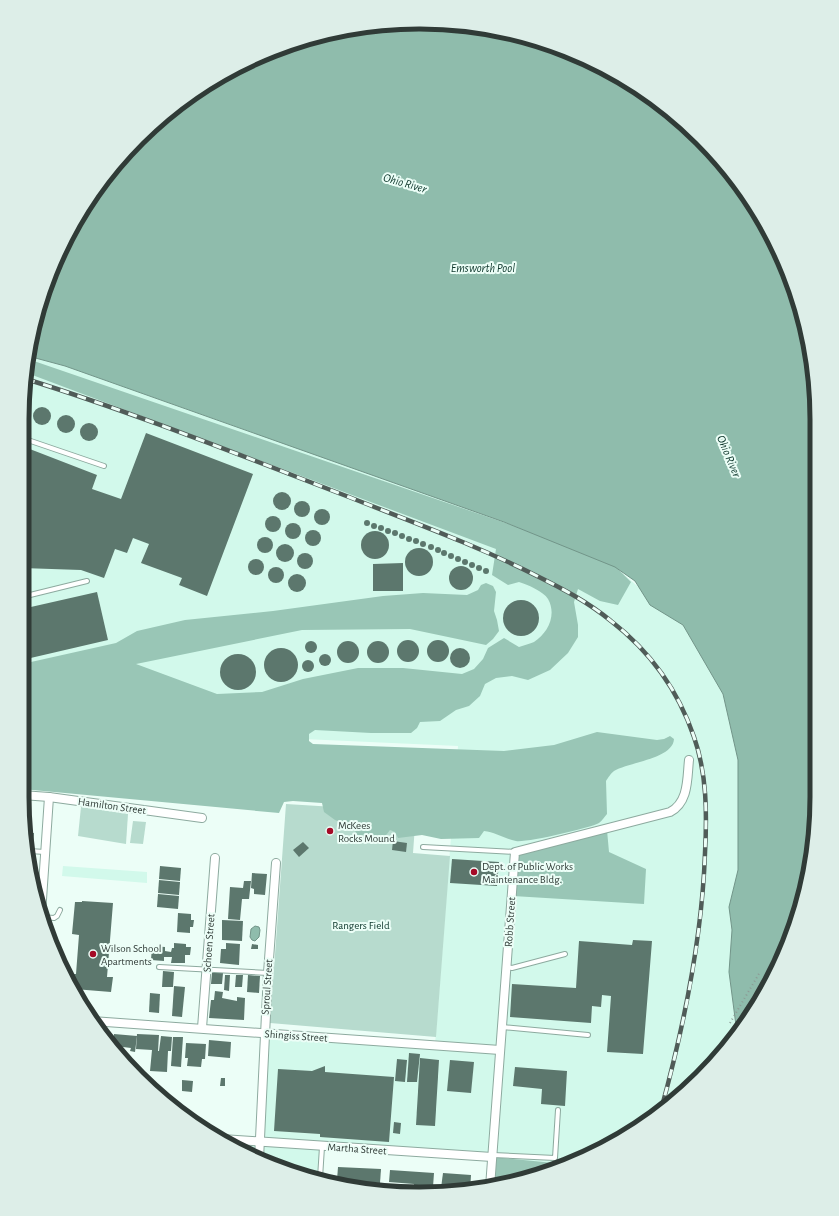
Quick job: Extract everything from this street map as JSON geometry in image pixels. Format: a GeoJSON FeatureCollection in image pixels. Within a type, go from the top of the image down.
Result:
{"type":"FeatureCollection","features":[{"type":"Feature","properties":{"kind":"street"},"geometry":{"type":"LineString","coordinates":[[515,852],[670,812],[676,809],[685,793],[690,760]]}},
{"type":"Feature","properties":{"kind":"street","name":"Hamilton Street"},"geometry":{"type":"LineString","coordinates":[[29,796],[202,818]]}},
{"type":"Feature","properties":{"kind":"street"},"geometry":{"type":"LineString","coordinates":[[41,894],[49,797]]}},
{"type":"Feature","properties":{"kind":"street","name":"Robb Street"},"geometry":{"type":"LineString","coordinates":[[490,1180],[515,852]]}},
{"type":"Feature","properties":{"kind":"street","name":"Schoen Street"},"geometry":{"type":"LineString","coordinates":[[202,1028],[215,858]]}},
{"type":"Feature","properties":{"kind":"street","name":"Sproul Street"},"geometry":{"type":"LineString","coordinates":[[258,1152],[264,1034],[276,863]]}},
{"type":"Feature","properties":{"kind":"street","name":"Shingiss Street"},"geometry":{"type":"LineString","coordinates":[[101,1022],[500,1050]]}},
{"type":"Feature","properties":{"kind":"street","name":"Martha Street"},"geometry":{"type":"LineString","coordinates":[[233,1140],[492,1156]]}},
{"type":"Feature","properties":{"kind":"lane"},"geometry":{"type":"LineString","coordinates":[[29,440],[104,466]]}},
{"type":"Feature","properties":{"kind":"lane"},"geometry":{"type":"LineString","coordinates":[[29,595],[87,581]]}},
{"type":"Feature","properties":{"kind":"lane"},"geometry":{"type":"LineString","coordinates":[[423,846],[515,852]]}},
{"type":"Feature","properties":{"kind":"lane"},"geometry":{"type":"LineString","coordinates":[[33,851],[45,852]]}},
{"type":"Feature","properties":{"kind":"lane"},"geometry":{"type":"LineString","coordinates":[[49,918],[54,918],[60,910]]}},
{"type":"Feature","properties":{"kind":"lane"},"geometry":{"type":"LineString","coordinates":[[506,966],[512,968],[565,954]]}},
{"type":"Feature","properties":{"kind":"lane"},"geometry":{"type":"LineString","coordinates":[[159,967],[268,973]]}},
{"type":"Feature","properties":{"kind":"lane"},"geometry":{"type":"LineString","coordinates":[[502,1027],[588,1035]]}},
{"type":"Feature","properties":{"kind":"lane"},"geometry":{"type":"LineString","coordinates":[[492,1156],[555,1158],[558,1110]]}},
{"type":"Feature","properties":{"kind":"lane"},"geometry":{"type":"LineString","coordinates":[[320,1174],[322,1146]]}},
{"type":"Feature","properties":{"kind":"path"},"geometry":{"type":"LineString","coordinates":[[730,1023],[760,972]]}},
{"type":"Feature","properties":{"kind":"shaded area"},"geometry":{"type":"Polygon","coordinates":[[[34,358],[65,366],[504,522],[615,567],[683,625],[723,694],[738,760],[739,870],[729,907],[732,930],[729,972],[736,1024],[696,1073],[657,1106],[615,1135],[592,1147],[545,1166],[521,1174],[496,1179],[492,1157],[323,1147],[320,1174],[270,1157],[233,1140],[259,1142],[265,1034],[435,1045],[458,746],[29,726],[29,420],[32,369],[34,358]]]}},
{"type":"Feature","properties":{"kind":"shaded area"},"geometry":{"type":"Polygon","coordinates":[[[34,361],[590,552],[613,564],[631,582],[618,605],[600,601],[578,589],[574,602],[578,625],[578,637],[568,653],[550,670],[528,680],[512,676],[496,678],[485,684],[480,696],[469,706],[456,710],[440,721],[420,722],[417,728],[411,733],[371,733],[315,730],[309,734],[309,741],[313,744],[504,751],[554,745],[597,732],[657,740],[670,736],[674,739],[672,746],[659,756],[621,768],[612,773],[606,781],[607,814],[599,823],[558,835],[522,841],[512,840],[484,831],[479,838],[441,839],[422,835],[398,838],[395,832],[390,830],[383,839],[371,843],[358,836],[352,826],[335,820],[324,812],[322,803],[293,801],[284,802],[279,813],[29,790],[29,662],[116,643],[137,631],[185,620],[273,611],[383,596],[423,593],[467,595],[478,590],[481,585],[486,583],[493,586],[496,592],[494,611],[499,631],[486,645],[410,629],[302,630],[136,664],[217,694],[262,692],[303,679],[358,668],[403,668],[462,674],[474,669],[483,659],[488,648],[504,638],[519,647],[534,642],[543,634],[550,623],[552,611],[551,605],[546,596],[539,591],[519,582],[508,585],[492,575],[496,549],[32,375],[34,361]]]}},
{"type":"Feature","properties":{"kind":"shaded area"},"geometry":{"type":"Polygon","coordinates":[[[607,830],[609,852],[646,869],[644,904],[513,896],[516,853],[607,830]]]}},
{"type":"Feature","properties":{"kind":"shaded area"},"geometry":{"type":"Polygon","coordinates":[[[63,866],[147,872],[147,883],[62,876],[63,866]]]}},
{"type":"Feature","properties":{"kind":"shaded area"},"geometry":{"type":"Polygon","coordinates":[[[493,1157],[553,1163],[521,1174],[491,1180],[493,1157]]]}},
{"type":"Feature","properties":{"kind":"green space","name":"Rangers Field"},"geometry":{"type":"Polygon","coordinates":[[[286,804],[416,812],[413,853],[450,856],[436,1037],[270,1023],[286,804]]]}},
{"type":"Feature","properties":{"kind":"green space"},"geometry":{"type":"Polygon","coordinates":[[[81,807],[128,814],[126,844],[78,836],[81,807]]]}},
{"type":"Feature","properties":{"kind":"green space"},"geometry":{"type":"Polygon","coordinates":[[[133,821],[146,822],[143,844],[130,843],[133,821]]]}},
{"type":"Feature","properties":{"kind":"water","name":"Emsworth Pool"},"geometry":{"type":"Polygon","coordinates":[[[420,29],[470,32],[521,42],[569,59],[615,81],[657,110],[696,143],[729,182],[744,203],[758,224],[770,247],[797,318],[807,369],[809,394],[810,796],[807,847],[797,898],[780,946],[758,992],[736,1024],[729,972],[732,930],[729,907],[738,870],[738,760],[723,694],[683,625],[650,605],[635,581],[615,567],[504,522],[65,366],[34,358],[42,318],[69,247],[81,224],[110,182],[143,143],[182,110],[224,81],[247,69],[294,50],[318,42],[369,32],[420,29]]]}},
{"type":"Feature","properties":{"kind":"water"},"geometry":{"type":"Polygon","coordinates":[[[255,926],[259,927],[260,930],[259,937],[255,941],[250,937],[251,929],[255,926]]]}},
{"type":"Feature","properties":{"kind":"building"},"geometry":{"type":"Polygon","coordinates":[[[38,407],[46,407],[51,412],[49,423],[46,425],[38,425],[33,420],[33,412],[38,407]]]}},
{"type":"Feature","properties":{"kind":"building"},"geometry":{"type":"Polygon","coordinates":[[[62,415],[70,415],[75,420],[73,431],[70,433],[62,433],[57,428],[57,420],[62,415]]]}},
{"type":"Feature","properties":{"kind":"building"},"geometry":{"type":"Polygon","coordinates":[[[85,423],[93,423],[98,428],[96,439],[93,441],[85,441],[80,436],[80,428],[85,423]]]}},
{"type":"Feature","properties":{"kind":"building"},"geometry":{"type":"Polygon","coordinates":[[[146,433],[253,474],[207,596],[179,585],[182,578],[141,563],[149,544],[133,538],[127,553],[115,549],[104,578],[81,570],[29,568],[29,449],[97,475],[92,489],[121,499],[146,433]]]}},
{"type":"Feature","properties":{"kind":"building"},"geometry":{"type":"Polygon","coordinates":[[[282,492],[288,495],[291,501],[288,507],[282,510],[276,507],[273,501],[276,495],[282,492]]]}},
{"type":"Feature","properties":{"kind":"building"},"geometry":{"type":"Polygon","coordinates":[[[299,501],[305,501],[310,506],[308,515],[305,517],[299,517],[294,512],[294,506],[299,501]]]}},
{"type":"Feature","properties":{"kind":"building"},"geometry":{"type":"Polygon","coordinates":[[[319,509],[325,509],[330,514],[328,523],[325,525],[319,525],[314,520],[314,514],[319,509]]]}},
{"type":"Feature","properties":{"kind":"building"},"geometry":{"type":"Polygon","coordinates":[[[270,516],[276,516],[281,521],[279,530],[276,532],[270,532],[265,527],[265,521],[270,516]]]}},
{"type":"Feature","properties":{"kind":"building"},"geometry":{"type":"Polygon","coordinates":[[[367,520],[370,523],[367,526],[364,523],[367,520]]]}},
{"type":"Feature","properties":{"kind":"building"},"geometry":{"type":"Polygon","coordinates":[[[290,523],[296,523],[301,528],[299,537],[296,539],[290,539],[285,534],[285,528],[290,523]]]}},
{"type":"Feature","properties":{"kind":"building"},"geometry":{"type":"Polygon","coordinates":[[[374,523],[377,526],[374,529],[371,526],[374,523]]]}},
{"type":"Feature","properties":{"kind":"building"},"geometry":{"type":"Polygon","coordinates":[[[381,525],[384,528],[381,531],[378,528],[381,525]]]}},
{"type":"Feature","properties":{"kind":"building"},"geometry":{"type":"Polygon","coordinates":[[[388,528],[391,531],[388,534],[385,531],[388,528]]]}},
{"type":"Feature","properties":{"kind":"building"},"geometry":{"type":"Polygon","coordinates":[[[310,530],[316,530],[321,535],[319,544],[316,546],[310,546],[305,541],[305,535],[310,530]]]}},
{"type":"Feature","properties":{"kind":"building"},"geometry":{"type":"Polygon","coordinates":[[[395,530],[398,533],[395,536],[392,533],[395,530]]]}},
{"type":"Feature","properties":{"kind":"building"},"geometry":{"type":"Polygon","coordinates":[[[375,531],[385,535],[389,545],[385,555],[375,559],[365,555],[361,545],[365,535],[375,531]]]}},
{"type":"Feature","properties":{"kind":"building"},"geometry":{"type":"Polygon","coordinates":[[[402,533],[405,536],[402,539],[399,536],[402,533]]]}},
{"type":"Feature","properties":{"kind":"building"},"geometry":{"type":"Polygon","coordinates":[[[409,536],[412,539],[409,542],[406,539],[409,536]]]}},
{"type":"Feature","properties":{"kind":"building"},"geometry":{"type":"Polygon","coordinates":[[[262,537],[268,537],[273,542],[271,551],[268,553],[262,553],[257,548],[257,542],[262,537]]]}},
{"type":"Feature","properties":{"kind":"building"},"geometry":{"type":"Polygon","coordinates":[[[416,538],[419,541],[416,544],[413,541],[416,538]]]}},
{"type":"Feature","properties":{"kind":"building"},"geometry":{"type":"Polygon","coordinates":[[[423,541],[426,544],[423,547],[420,544],[423,541]]]}},
{"type":"Feature","properties":{"kind":"building"},"geometry":{"type":"Polygon","coordinates":[[[285,544],[291,547],[294,553],[291,559],[285,562],[279,559],[276,553],[279,547],[285,544]]]}},
{"type":"Feature","properties":{"kind":"building"},"geometry":{"type":"Polygon","coordinates":[[[431,544],[434,547],[431,550],[428,547],[431,544]]]}},
{"type":"Feature","properties":{"kind":"building"},"geometry":{"type":"Polygon","coordinates":[[[438,547],[441,550],[438,553],[435,550],[438,547]]]}},
{"type":"Feature","properties":{"kind":"building"},"geometry":{"type":"Polygon","coordinates":[[[419,548],[429,552],[433,562],[429,572],[419,576],[409,572],[405,562],[409,552],[419,548]]]}},
{"type":"Feature","properties":{"kind":"building"},"geometry":{"type":"Polygon","coordinates":[[[444,550],[447,553],[444,556],[441,553],[444,550]]]}},
{"type":"Feature","properties":{"kind":"building"},"geometry":{"type":"Polygon","coordinates":[[[302,553],[308,553],[313,558],[311,567],[308,569],[302,569],[297,564],[297,558],[302,553]]]}},
{"type":"Feature","properties":{"kind":"building"},"geometry":{"type":"Polygon","coordinates":[[[451,553],[454,556],[451,559],[448,556],[451,553]]]}},
{"type":"Feature","properties":{"kind":"building"},"geometry":{"type":"Polygon","coordinates":[[[458,556],[461,559],[458,562],[455,559],[458,556]]]}},
{"type":"Feature","properties":{"kind":"building"},"geometry":{"type":"Polygon","coordinates":[[[253,559],[259,559],[264,564],[262,573],[259,575],[253,575],[248,570],[248,564],[253,559]]]}},
{"type":"Feature","properties":{"kind":"building"},"geometry":{"type":"Polygon","coordinates":[[[465,559],[468,562],[465,565],[462,562],[465,559]]]}},
{"type":"Feature","properties":{"kind":"building"},"geometry":{"type":"Polygon","coordinates":[[[472,562],[475,565],[472,568],[469,565],[472,562]]]}},
{"type":"Feature","properties":{"kind":"building"},"geometry":{"type":"Polygon","coordinates":[[[403,563],[403,591],[373,591],[373,564],[403,563]]]}},
{"type":"Feature","properties":{"kind":"building"},"geometry":{"type":"Polygon","coordinates":[[[479,565],[482,568],[479,571],[476,568],[479,565]]]}},
{"type":"Feature","properties":{"kind":"building"},"geometry":{"type":"Polygon","coordinates":[[[461,566],[470,569],[473,578],[470,587],[461,590],[452,587],[449,578],[452,569],[461,566]]]}},
{"type":"Feature","properties":{"kind":"building"},"geometry":{"type":"Polygon","coordinates":[[[273,567],[279,567],[284,572],[282,581],[279,583],[273,583],[268,578],[268,572],[273,567]]]}},
{"type":"Feature","properties":{"kind":"building"},"geometry":{"type":"Polygon","coordinates":[[[486,568],[489,571],[486,574],[483,571],[486,568]]]}},
{"type":"Feature","properties":{"kind":"building"},"geometry":{"type":"Polygon","coordinates":[[[297,574],[303,577],[306,583],[303,589],[297,592],[291,589],[288,583],[291,577],[297,574]]]}},
{"type":"Feature","properties":{"kind":"building"},"geometry":{"type":"Polygon","coordinates":[[[97,592],[108,640],[29,658],[29,607],[97,592]]]}},
{"type":"Feature","properties":{"kind":"building"},"geometry":{"type":"Polygon","coordinates":[[[525,600],[534,605],[538,611],[538,625],[534,631],[525,636],[517,636],[508,631],[504,625],[503,614],[508,605],[514,601],[525,600]]]}},
{"type":"Feature","properties":{"kind":"building"},"geometry":{"type":"Polygon","coordinates":[[[408,640],[416,643],[419,651],[416,659],[408,662],[400,659],[397,651],[400,643],[408,640]]]}},
{"type":"Feature","properties":{"kind":"building"},"geometry":{"type":"Polygon","coordinates":[[[438,640],[446,643],[449,651],[446,659],[438,662],[430,659],[427,651],[430,643],[438,640]]]}},
{"type":"Feature","properties":{"kind":"building"},"geometry":{"type":"Polygon","coordinates":[[[311,641],[315,643],[317,647],[315,651],[311,653],[307,651],[305,647],[307,643],[311,641]]]}},
{"type":"Feature","properties":{"kind":"building"},"geometry":{"type":"Polygon","coordinates":[[[348,641],[356,644],[359,652],[356,660],[348,663],[340,660],[337,652],[340,644],[348,641]]]}},
{"type":"Feature","properties":{"kind":"building"},"geometry":{"type":"Polygon","coordinates":[[[378,641],[386,644],[389,652],[386,660],[378,663],[370,660],[367,652],[370,644],[378,641]]]}},
{"type":"Feature","properties":{"kind":"building"},"geometry":{"type":"Polygon","coordinates":[[[281,648],[293,653],[298,665],[293,677],[281,682],[269,677],[264,665],[269,653],[281,648]]]}},
{"type":"Feature","properties":{"kind":"building"},"geometry":{"type":"Polygon","coordinates":[[[460,648],[467,651],[470,658],[467,665],[460,668],[453,665],[450,658],[453,651],[460,648]]]}},
{"type":"Feature","properties":{"kind":"building"},"geometry":{"type":"Polygon","coordinates":[[[238,654],[251,659],[256,672],[251,685],[238,690],[225,685],[220,672],[225,659],[238,654]]]}},
{"type":"Feature","properties":{"kind":"building"},"geometry":{"type":"Polygon","coordinates":[[[325,654],[329,656],[331,660],[329,664],[325,666],[321,664],[319,660],[321,656],[325,654]]]}},
{"type":"Feature","properties":{"kind":"building"},"geometry":{"type":"Polygon","coordinates":[[[308,660],[312,662],[314,666],[312,670],[308,672],[304,670],[302,666],[304,662],[308,660]]]}},
{"type":"Feature","properties":{"kind":"building"},"geometry":{"type":"Polygon","coordinates":[[[31,833],[34,833],[32,847],[31,833]]]}},
{"type":"Feature","properties":{"kind":"building"},"geometry":{"type":"Polygon","coordinates":[[[393,841],[407,843],[406,852],[392,850],[393,841]]]}},
{"type":"Feature","properties":{"kind":"building"},"geometry":{"type":"Polygon","coordinates":[[[303,842],[309,848],[299,857],[293,850],[303,842]]]}},
{"type":"Feature","properties":{"kind":"building","name":"Dept. of Public Works Maintenance Bldg."},"geometry":{"type":"Polygon","coordinates":[[[452,859],[499,862],[497,886],[450,883],[452,859]]]}},
{"type":"Feature","properties":{"kind":"building"},"geometry":{"type":"Polygon","coordinates":[[[160,866],[181,868],[180,881],[159,879],[160,866]]]}},
{"type":"Feature","properties":{"kind":"building"},"geometry":{"type":"Polygon","coordinates":[[[252,873],[267,874],[265,895],[254,894],[254,889],[251,888],[252,873]]]}},
{"type":"Feature","properties":{"kind":"building"},"geometry":{"type":"Polygon","coordinates":[[[159,880],[180,882],[179,895],[158,893],[159,880]]]}},
{"type":"Feature","properties":{"kind":"building"},"geometry":{"type":"Polygon","coordinates":[[[244,881],[251,881],[249,899],[242,899],[240,920],[228,919],[230,887],[243,888],[244,881]]]}},
{"type":"Feature","properties":{"kind":"building"},"geometry":{"type":"Polygon","coordinates":[[[158,894],[179,896],[178,909],[157,907],[158,894]]]}},
{"type":"Feature","properties":{"kind":"building","name":"Wilson School Apartments"},"geometry":{"type":"Polygon","coordinates":[[[75,902],[113,903],[107,977],[113,977],[111,992],[80,989],[72,974],[76,974],[79,935],[72,934],[75,902]]]}},
{"type":"Feature","properties":{"kind":"building"},"geometry":{"type":"Polygon","coordinates":[[[178,913],[191,914],[191,920],[194,920],[193,927],[190,927],[190,933],[177,932],[178,913]]]}},
{"type":"Feature","properties":{"kind":"building"},"geometry":{"type":"Polygon","coordinates":[[[222,920],[243,921],[242,941],[222,940],[222,920]]]}},
{"type":"Feature","properties":{"kind":"building"},"geometry":{"type":"Polygon","coordinates":[[[633,940],[652,941],[643,1054],[607,1052],[611,996],[602,995],[601,1007],[592,1006],[591,1023],[510,1017],[512,984],[576,988],[579,941],[632,945],[633,940]]]}},
{"type":"Feature","properties":{"kind":"building"},"geometry":{"type":"Polygon","coordinates":[[[174,943],[186,944],[186,947],[191,947],[190,955],[185,955],[185,963],[171,963],[172,957],[164,957],[164,961],[151,960],[152,946],[165,947],[165,951],[171,952],[172,948],[174,948],[174,943]]]}},
{"type":"Feature","properties":{"kind":"building"},"geometry":{"type":"Polygon","coordinates":[[[226,943],[240,944],[239,965],[220,963],[221,949],[226,949],[226,943]]]}},
{"type":"Feature","properties":{"kind":"building"},"geometry":{"type":"Polygon","coordinates":[[[252,944],[258,945],[258,949],[251,949],[252,944]]]}},
{"type":"Feature","properties":{"kind":"building"},"geometry":{"type":"Polygon","coordinates":[[[163,971],[174,972],[173,987],[162,987],[163,971]]]}},
{"type":"Feature","properties":{"kind":"building"},"geometry":{"type":"Polygon","coordinates":[[[212,973],[223,973],[222,984],[211,984],[212,973]]]}},
{"type":"Feature","properties":{"kind":"building"},"geometry":{"type":"Polygon","coordinates":[[[225,975],[230,975],[229,991],[224,990],[225,975]]]}},
{"type":"Feature","properties":{"kind":"building"},"geometry":{"type":"Polygon","coordinates":[[[236,975],[243,975],[242,987],[235,987],[236,975]]]}},
{"type":"Feature","properties":{"kind":"building"},"geometry":{"type":"Polygon","coordinates":[[[248,975],[260,976],[259,993],[247,992],[248,975]]]}},
{"type":"Feature","properties":{"kind":"building"},"geometry":{"type":"Polygon","coordinates":[[[174,986],[185,987],[182,1017],[172,1016],[174,986]]]}},
{"type":"Feature","properties":{"kind":"building"},"geometry":{"type":"Polygon","coordinates":[[[215,991],[223,992],[222,998],[237,1001],[237,997],[245,998],[244,1020],[209,1018],[211,1000],[214,1000],[215,991]]]}},
{"type":"Feature","properties":{"kind":"building"},"geometry":{"type":"Polygon","coordinates":[[[150,993],[160,994],[159,1013],[149,1012],[150,993]]]}},
{"type":"Feature","properties":{"kind":"building"},"geometry":{"type":"Polygon","coordinates":[[[114,1034],[137,1036],[135,1052],[130,1051],[131,1048],[120,1047],[114,1038],[114,1034]]]}},
{"type":"Feature","properties":{"kind":"building"},"geometry":{"type":"Polygon","coordinates":[[[137,1034],[159,1035],[158,1051],[161,1036],[172,1037],[171,1051],[168,1051],[167,1072],[150,1071],[152,1050],[136,1049],[137,1034]]]}},
{"type":"Feature","properties":{"kind":"building"},"geometry":{"type":"Polygon","coordinates":[[[173,1037],[183,1037],[181,1067],[171,1066],[173,1037]]]}},
{"type":"Feature","properties":{"kind":"building"},"geometry":{"type":"Polygon","coordinates":[[[209,1040],[231,1042],[230,1058],[208,1056],[209,1040]]]}},
{"type":"Feature","properties":{"kind":"building"},"geometry":{"type":"Polygon","coordinates":[[[186,1043],[206,1044],[205,1059],[202,1059],[201,1067],[187,1066],[188,1058],[185,1058],[186,1043]]]}},
{"type":"Feature","properties":{"kind":"building"},"geometry":{"type":"Polygon","coordinates":[[[409,1053],[420,1054],[417,1082],[407,1082],[409,1053]]]}},
{"type":"Feature","properties":{"kind":"building"},"geometry":{"type":"Polygon","coordinates":[[[420,1058],[439,1060],[435,1126],[416,1125],[420,1058]]]}},
{"type":"Feature","properties":{"kind":"building"},"geometry":{"type":"Polygon","coordinates":[[[397,1059],[407,1060],[405,1082],[395,1081],[397,1059]]]}},
{"type":"Feature","properties":{"kind":"building"},"geometry":{"type":"Polygon","coordinates":[[[450,1060],[474,1062],[471,1093],[447,1091],[450,1060]]]}},
{"type":"Feature","properties":{"kind":"building"},"geometry":{"type":"Polygon","coordinates":[[[325,1066],[325,1072],[394,1077],[389,1142],[320,1137],[320,1134],[274,1131],[278,1069],[312,1071],[325,1066]]]}},
{"type":"Feature","properties":{"kind":"building"},"geometry":{"type":"Polygon","coordinates":[[[515,1067],[567,1071],[565,1106],[541,1104],[542,1089],[513,1086],[515,1067]]]}},
{"type":"Feature","properties":{"kind":"building"},"geometry":{"type":"Polygon","coordinates":[[[221,1078],[225,1078],[225,1086],[220,1086],[221,1078]]]}},
{"type":"Feature","properties":{"kind":"building"},"geometry":{"type":"Polygon","coordinates":[[[182,1080],[193,1081],[192,1092],[182,1091],[182,1080]]]}},
{"type":"Feature","properties":{"kind":"building"},"geometry":{"type":"Polygon","coordinates":[[[394,1122],[401,1123],[400,1134],[393,1133],[394,1122]]]}},
{"type":"Feature","properties":{"kind":"building"},"geometry":{"type":"Polygon","coordinates":[[[338,1167],[381,1169],[380,1183],[355,1181],[337,1178],[338,1167]]]}},
{"type":"Feature","properties":{"kind":"building"},"geometry":{"type":"Polygon","coordinates":[[[390,1170],[434,1173],[433,1186],[389,1182],[390,1170]]]}},
{"type":"Feature","properties":{"kind":"building"},"geometry":{"type":"Polygon","coordinates":[[[443,1173],[471,1175],[470,1184],[441,1186],[443,1173]]]}},
{"type":"Feature","properties":{"kind":"railway"},"geometry":{"type":"LineString","coordinates":[[31,381],[188,435],[491,554],[547,581],[584,602],[602,614],[625,633],[651,659],[662,673],[680,703],[694,737],[704,780],[706,809],[703,886],[696,950],[684,1015],[663,1101]]}},
{"type":"Feature","properties":{"kind":"place","name":"McKees Rocks Mound"},"geometry":{"type":"Point","coordinates":[330,831]}},
{"type":"Feature","properties":{"kind":"place","name":"Dept. of Public Works Maintenance Bldg."},"geometry":{"type":"Point","coordinates":[474,872]}},
{"type":"Feature","properties":{"kind":"place","name":"Wilson School Apartments"},"geometry":{"type":"Point","coordinates":[93,954]}},
{"type":"Feature","properties":{"kind":"water label","name":"Ohio River"},"geometry":{"type":"Point","coordinates":[405,183]}},
{"type":"Feature","properties":{"kind":"water label","name":"Ohio River"},"geometry":{"type":"Point","coordinates":[729,456]}}]}
